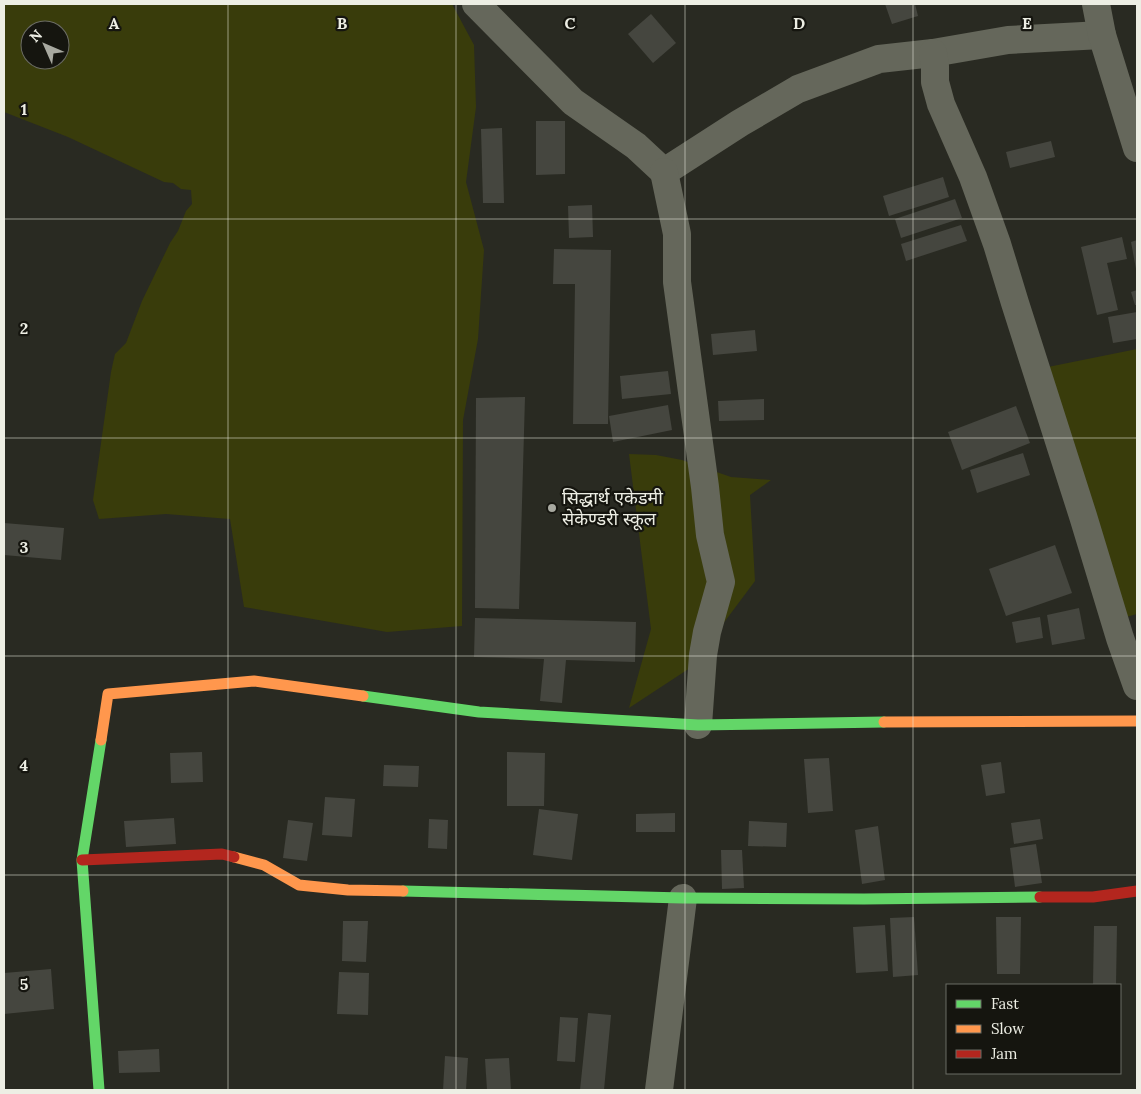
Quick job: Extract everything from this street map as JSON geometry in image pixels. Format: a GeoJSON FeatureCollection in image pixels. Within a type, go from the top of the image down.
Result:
{"type":"FeatureCollection","features":[{"type":"Feature","properties":{"kind":"street"},"geometry":{"type":"LineString","coordinates":[[476,4],[573,102],[636,146],[664,172],[677,234],[677,282],[710,535],[721,582],[705,639],[698,725]]}},
{"type":"Feature","properties":{"kind":"street"},"geometry":{"type":"LineString","coordinates":[[1096,4],[1102,35],[1137,148]]}},
{"type":"Feature","properties":{"kind":"street"},"geometry":{"type":"LineString","coordinates":[[664,172],[740,123],[798,90],[879,59],[933,53],[1008,40],[1102,35]]}},
{"type":"Feature","properties":{"kind":"street"},"geometry":{"type":"LineString","coordinates":[[933,53],[935,82],[941,104],[973,177],[997,244],[1120,638],[1137,686]]}},
{"type":"Feature","properties":{"kind":"street"},"geometry":{"type":"LineString","coordinates":[[99,1090],[82,860],[108,694],[254,681],[479,712],[698,725],[1137,721]]}},
{"type":"Feature","properties":{"kind":"street"},"geometry":{"type":"LineString","coordinates":[[82,860],[222,854],[264,865],[299,885],[348,890],[683,898],[864,899],[1094,897],[1137,891]]}},
{"type":"Feature","properties":{"kind":"street"},"geometry":{"type":"LineString","coordinates":[[659,1090],[683,898]]}},
{"type":"Feature","properties":{"kind":"green space"},"geometry":{"type":"Polygon","coordinates":[[[4,4],[452,4],[474,45],[476,107],[466,182],[484,250],[478,339],[463,420],[462,626],[387,632],[244,607],[230,519],[166,514],[99,519],[93,500],[115,354],[126,343],[142,301],[170,243],[178,231],[186,211],[192,204],[191,190],[181,189],[173,183],[164,182],[68,137],[4,112],[4,4]]]}},
{"type":"Feature","properties":{"kind":"green space"},"geometry":{"type":"Polygon","coordinates":[[[1137,349],[1137,614],[1119,619],[1043,368],[1137,349]]]}},
{"type":"Feature","properties":{"kind":"green space"},"geometry":{"type":"Polygon","coordinates":[[[629,454],[656,455],[682,460],[731,477],[771,480],[750,495],[755,581],[690,668],[629,708],[651,629],[629,454]]]}},
{"type":"Feature","properties":{"kind":"building"},"geometry":{"type":"Polygon","coordinates":[[[885,4],[915,4],[918,16],[892,24],[885,4]]]}},
{"type":"Feature","properties":{"kind":"building"},"geometry":{"type":"Polygon","coordinates":[[[651,14],[676,43],[653,63],[628,34],[651,14]]]}},
{"type":"Feature","properties":{"kind":"building"},"geometry":{"type":"Polygon","coordinates":[[[536,121],[565,121],[565,174],[536,175],[536,121]]]}},
{"type":"Feature","properties":{"kind":"building"},"geometry":{"type":"Polygon","coordinates":[[[502,128],[504,203],[483,203],[481,129],[502,128]]]}},
{"type":"Feature","properties":{"kind":"building"},"geometry":{"type":"Polygon","coordinates":[[[1051,141],[1055,157],[1010,168],[1006,152],[1051,141]]]}},
{"type":"Feature","properties":{"kind":"building"},"geometry":{"type":"Polygon","coordinates":[[[943,177],[949,197],[889,216],[883,196],[943,177]]]}},
{"type":"Feature","properties":{"kind":"building"},"geometry":{"type":"Polygon","coordinates":[[[955,199],[962,218],[901,238],[895,219],[955,199]]]}},
{"type":"Feature","properties":{"kind":"building"},"geometry":{"type":"Polygon","coordinates":[[[592,205],[593,237],[569,238],[568,206],[592,205]]]}},
{"type":"Feature","properties":{"kind":"building"},"geometry":{"type":"Polygon","coordinates":[[[961,225],[967,241],[906,261],[901,244],[961,225]]]}},
{"type":"Feature","properties":{"kind":"building"},"geometry":{"type":"Polygon","coordinates":[[[1122,237],[1127,259],[1107,263],[1118,310],[1097,315],[1081,247],[1122,237]]]}},
{"type":"Feature","properties":{"kind":"building"},"geometry":{"type":"Polygon","coordinates":[[[1137,240],[1137,268],[1136,269],[1131,242],[1137,240]]]}},
{"type":"Feature","properties":{"kind":"building"},"geometry":{"type":"Polygon","coordinates":[[[554,249],[611,250],[608,424],[573,424],[575,284],[553,284],[554,249]]]}},
{"type":"Feature","properties":{"kind":"building"},"geometry":{"type":"Polygon","coordinates":[[[1137,290],[1137,305],[1135,305],[1131,292],[1137,290]]]}},
{"type":"Feature","properties":{"kind":"building"},"geometry":{"type":"Polygon","coordinates":[[[1137,312],[1137,339],[1113,343],[1108,317],[1137,312]]]}},
{"type":"Feature","properties":{"kind":"building"},"geometry":{"type":"Polygon","coordinates":[[[755,330],[757,351],[713,355],[711,334],[755,330]]]}},
{"type":"Feature","properties":{"kind":"building"},"geometry":{"type":"Polygon","coordinates":[[[668,371],[671,394],[622,399],[620,376],[668,371]]]}},
{"type":"Feature","properties":{"kind":"building"},"geometry":{"type":"Polygon","coordinates":[[[525,397],[519,609],[475,608],[476,398],[525,397]]]}},
{"type":"Feature","properties":{"kind":"building"},"geometry":{"type":"Polygon","coordinates":[[[764,399],[764,420],[719,421],[718,401],[764,399]]]}},
{"type":"Feature","properties":{"kind":"building"},"geometry":{"type":"Polygon","coordinates":[[[668,405],[672,430],[613,442],[609,416],[668,405]]]}},
{"type":"Feature","properties":{"kind":"building"},"geometry":{"type":"Polygon","coordinates":[[[1016,406],[1030,443],[962,470],[948,432],[1016,406]]]}},
{"type":"Feature","properties":{"kind":"building"},"geometry":{"type":"Polygon","coordinates":[[[1023,453],[1030,475],[977,493],[970,470],[1023,453]]]}},
{"type":"Feature","properties":{"kind":"building"},"geometry":{"type":"Polygon","coordinates":[[[4,523],[64,528],[61,560],[4,555],[4,523]]]}},
{"type":"Feature","properties":{"kind":"building"},"geometry":{"type":"Polygon","coordinates":[[[1055,545],[1072,593],[1006,616],[989,569],[1055,545]]]}},
{"type":"Feature","properties":{"kind":"building"},"geometry":{"type":"Polygon","coordinates":[[[1079,608],[1085,639],[1052,645],[1047,615],[1079,608]]]}},
{"type":"Feature","properties":{"kind":"building"},"geometry":{"type":"Polygon","coordinates":[[[1040,617],[1043,638],[1016,643],[1012,622],[1040,617]]]}},
{"type":"Feature","properties":{"kind":"building"},"geometry":{"type":"Polygon","coordinates":[[[475,618],[636,622],[635,662],[566,660],[562,703],[540,701],[544,659],[474,657],[475,618]]]}},
{"type":"Feature","properties":{"kind":"building"},"geometry":{"type":"Polygon","coordinates":[[[202,752],[203,782],[171,783],[170,753],[202,752]]]}},
{"type":"Feature","properties":{"kind":"building"},"geometry":{"type":"Polygon","coordinates":[[[507,752],[545,753],[544,806],[507,806],[507,752]]]}},
{"type":"Feature","properties":{"kind":"building"},"geometry":{"type":"Polygon","coordinates":[[[829,758],[833,811],[808,813],[804,759],[829,758]]]}},
{"type":"Feature","properties":{"kind":"building"},"geometry":{"type":"Polygon","coordinates":[[[1001,762],[1005,793],[986,796],[981,765],[1001,762]]]}},
{"type":"Feature","properties":{"kind":"building"},"geometry":{"type":"Polygon","coordinates":[[[384,765],[419,766],[418,787],[383,786],[384,765]]]}},
{"type":"Feature","properties":{"kind":"building"},"geometry":{"type":"Polygon","coordinates":[[[325,797],[355,799],[352,837],[322,835],[325,797]]]}},
{"type":"Feature","properties":{"kind":"building"},"geometry":{"type":"Polygon","coordinates":[[[539,809],[578,814],[572,860],[533,855],[539,809]]]}},
{"type":"Feature","properties":{"kind":"building"},"geometry":{"type":"Polygon","coordinates":[[[675,813],[675,832],[636,832],[636,814],[675,813]]]}},
{"type":"Feature","properties":{"kind":"building"},"geometry":{"type":"Polygon","coordinates":[[[174,818],[176,844],[126,847],[124,821],[174,818]]]}},
{"type":"Feature","properties":{"kind":"building"},"geometry":{"type":"Polygon","coordinates":[[[429,819],[448,820],[447,849],[428,848],[429,819]]]}},
{"type":"Feature","properties":{"kind":"building"},"geometry":{"type":"Polygon","coordinates":[[[1040,819],[1043,839],[1014,844],[1011,823],[1040,819]]]}},
{"type":"Feature","properties":{"kind":"building"},"geometry":{"type":"Polygon","coordinates":[[[288,820],[313,823],[307,861],[283,858],[288,820]]]}},
{"type":"Feature","properties":{"kind":"building"},"geometry":{"type":"Polygon","coordinates":[[[749,821],[787,823],[786,847],[748,846],[749,821]]]}},
{"type":"Feature","properties":{"kind":"building"},"geometry":{"type":"Polygon","coordinates":[[[878,826],[885,880],[862,884],[855,830],[878,826]]]}},
{"type":"Feature","properties":{"kind":"building"},"geometry":{"type":"Polygon","coordinates":[[[1036,844],[1042,883],[1015,887],[1010,848],[1036,844]]]}},
{"type":"Feature","properties":{"kind":"building"},"geometry":{"type":"Polygon","coordinates":[[[721,850],[742,850],[744,888],[722,889],[721,850]]]}},
{"type":"Feature","properties":{"kind":"building"},"geometry":{"type":"Polygon","coordinates":[[[914,917],[918,975],[893,977],[890,918],[914,917]]]}},
{"type":"Feature","properties":{"kind":"building"},"geometry":{"type":"Polygon","coordinates":[[[996,917],[1021,917],[1020,974],[997,974],[996,917]]]}},
{"type":"Feature","properties":{"kind":"building"},"geometry":{"type":"Polygon","coordinates":[[[343,921],[368,921],[366,962],[342,961],[343,921]]]}},
{"type":"Feature","properties":{"kind":"building"},"geometry":{"type":"Polygon","coordinates":[[[885,925],[888,971],[856,973],[853,927],[885,925]]]}},
{"type":"Feature","properties":{"kind":"building"},"geometry":{"type":"Polygon","coordinates":[[[1094,926],[1117,926],[1116,984],[1093,984],[1094,926]]]}},
{"type":"Feature","properties":{"kind":"building"},"geometry":{"type":"Polygon","coordinates":[[[51,969],[54,1009],[4,1014],[4,973],[51,969]]]}},
{"type":"Feature","properties":{"kind":"building"},"geometry":{"type":"Polygon","coordinates":[[[339,972],[369,973],[368,1015],[337,1014],[339,972]]]}},
{"type":"Feature","properties":{"kind":"building"},"geometry":{"type":"Polygon","coordinates":[[[588,1013],[611,1015],[604,1090],[580,1090],[588,1013]]]}},
{"type":"Feature","properties":{"kind":"building"},"geometry":{"type":"Polygon","coordinates":[[[560,1017],[578,1018],[575,1062],[557,1061],[560,1017]]]}},
{"type":"Feature","properties":{"kind":"building"},"geometry":{"type":"Polygon","coordinates":[[[159,1049],[160,1072],[119,1073],[118,1051],[159,1049]]]}},
{"type":"Feature","properties":{"kind":"building"},"geometry":{"type":"Polygon","coordinates":[[[445,1056],[468,1058],[466,1090],[443,1090],[445,1056]]]}},
{"type":"Feature","properties":{"kind":"building"},"geometry":{"type":"Polygon","coordinates":[[[509,1058],[511,1090],[487,1090],[485,1059],[509,1058]]]}},
{"type":"Feature","properties":{"kind":"traffic: fast"},"geometry":{"type":"LineString","coordinates":[[363,696],[479,712],[698,725],[884,722]]}},
{"type":"Feature","properties":{"kind":"traffic: fast"},"geometry":{"type":"LineString","coordinates":[[99,1090],[82,860],[101,740]]}},
{"type":"Feature","properties":{"kind":"traffic: fast"},"geometry":{"type":"LineString","coordinates":[[403,891],[683,898],[864,899],[1040,897]]}},
{"type":"Feature","properties":{"kind":"traffic: slow"},"geometry":{"type":"LineString","coordinates":[[101,740],[108,694],[254,681],[363,696]]}},
{"type":"Feature","properties":{"kind":"traffic: slow"},"geometry":{"type":"LineString","coordinates":[[884,722],[1137,721]]}},
{"type":"Feature","properties":{"kind":"traffic: slow"},"geometry":{"type":"LineString","coordinates":[[234,857],[264,865],[299,885],[348,890],[403,891]]}},
{"type":"Feature","properties":{"kind":"traffic: jam"},"geometry":{"type":"LineString","coordinates":[[82,860],[222,854],[234,857]]}},
{"type":"Feature","properties":{"kind":"traffic: jam"},"geometry":{"type":"LineString","coordinates":[[1040,897],[1093,897],[1137,891]]}},
{"type":"Feature","properties":{"kind":"place","name":"सिद्धार्थ एकेडमी सेकेण्डरी स्कूल"},"geometry":{"type":"Point","coordinates":[552,508]}}]}
